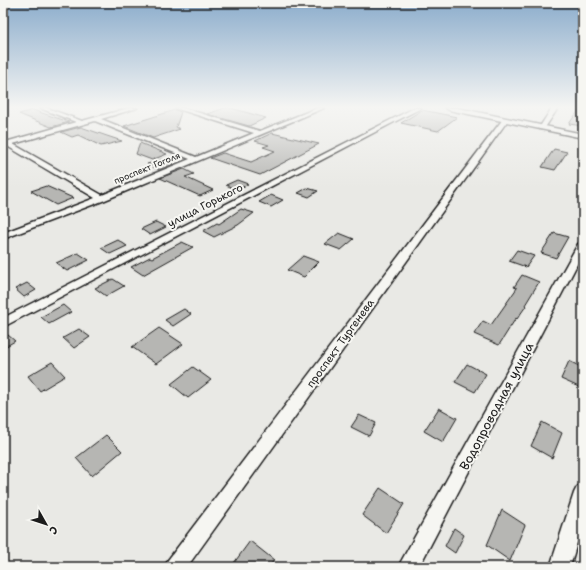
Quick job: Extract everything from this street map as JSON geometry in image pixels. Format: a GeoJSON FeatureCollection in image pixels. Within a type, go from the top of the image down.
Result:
{"type":"FeatureCollection","features":[{"type":"Feature","properties":{"kind":"street"},"geometry":{"type":"LineString","coordinates":[[5,143],[38,135]]}},
{"type":"Feature","properties":{"kind":"street"},"geometry":{"type":"LineString","coordinates":[[135,135],[196,159]]}},
{"type":"Feature","properties":{"kind":"street","name":"проспект Гоголя"},"geometry":{"type":"LineString","coordinates":[[3,236],[102,198],[256,135]]}},
{"type":"Feature","properties":{"kind":"street","name":"улица Горького"},"geometry":{"type":"LineString","coordinates":[[3,323],[367,135]]}},
{"type":"Feature","properties":{"kind":"street","name":"проспект Тургенева"},"geometry":{"type":"LineString","coordinates":[[175,567],[494,135]]}},
{"type":"Feature","properties":{"kind":"street"},"geometry":{"type":"LineString","coordinates":[[5,143],[102,198]]}},
{"type":"Feature","properties":{"kind":"street","name":"Водопроводная улица"},"geometry":{"type":"LineString","coordinates":[[408,567],[583,244]]}},
{"type":"Feature","properties":{"kind":"street"},"geometry":{"type":"LineString","coordinates":[[560,567],[583,493]]}},
{"type":"Feature","properties":{"kind":"building"},"geometry":{"type":"Polygon","coordinates":[[[67,135],[103,135],[122,141],[101,146],[78,135],[72,137],[67,135]]]}},
{"type":"Feature","properties":{"kind":"building"},"geometry":{"type":"Polygon","coordinates":[[[145,135],[163,135],[153,138],[145,135]]]}},
{"type":"Feature","properties":{"kind":"building"},"geometry":{"type":"Polygon","coordinates":[[[269,135],[279,135],[319,144],[260,175],[210,158],[223,153],[251,162],[275,151],[263,147],[269,145],[255,141],[269,135]]]}},
{"type":"Feature","properties":{"kind":"building"},"geometry":{"type":"Polygon","coordinates":[[[140,143],[167,154],[152,160],[136,154],[140,143]]]}},
{"type":"Feature","properties":{"kind":"building"},"geometry":{"type":"Polygon","coordinates":[[[554,149],[567,152],[555,170],[542,167],[554,149]]]}},
{"type":"Feature","properties":{"kind":"building"},"geometry":{"type":"Polygon","coordinates":[[[164,159],[174,164],[159,170],[147,164],[164,159]]]}},
{"type":"Feature","properties":{"kind":"building"},"geometry":{"type":"Polygon","coordinates":[[[184,169],[194,174],[185,177],[213,190],[200,196],[160,178],[184,169]]]}},
{"type":"Feature","properties":{"kind":"building"},"geometry":{"type":"Polygon","coordinates":[[[237,180],[248,184],[237,190],[226,185],[237,180]]]}},
{"type":"Feature","properties":{"kind":"building"},"geometry":{"type":"Polygon","coordinates":[[[46,186],[73,198],[56,205],[31,191],[46,186]]]}},
{"type":"Feature","properties":{"kind":"building"},"geometry":{"type":"Polygon","coordinates":[[[307,188],[318,191],[309,197],[298,193],[307,188]]]}},
{"type":"Feature","properties":{"kind":"building"},"geometry":{"type":"Polygon","coordinates":[[[271,195],[283,200],[271,207],[259,202],[271,195]]]}},
{"type":"Feature","properties":{"kind":"building"},"geometry":{"type":"Polygon","coordinates":[[[241,209],[254,213],[238,225],[214,237],[203,231],[217,223],[219,224],[241,209]]]}},
{"type":"Feature","properties":{"kind":"building"},"geometry":{"type":"Polygon","coordinates":[[[156,222],[166,227],[150,235],[141,229],[156,222]]]}},
{"type":"Feature","properties":{"kind":"building"},"geometry":{"type":"Polygon","coordinates":[[[339,233],[354,239],[341,250],[325,244],[339,233]]]}},
{"type":"Feature","properties":{"kind":"building"},"geometry":{"type":"Polygon","coordinates":[[[554,233],[568,237],[556,258],[541,253],[554,233]]]}},
{"type":"Feature","properties":{"kind":"building"},"geometry":{"type":"Polygon","coordinates":[[[118,240],[127,246],[110,254],[101,248],[118,240]]]}},
{"type":"Feature","properties":{"kind":"building"},"geometry":{"type":"Polygon","coordinates":[[[182,242],[193,247],[143,275],[131,267],[150,257],[152,258],[182,242]]]}},
{"type":"Feature","properties":{"kind":"building"},"geometry":{"type":"Polygon","coordinates":[[[517,250],[534,256],[526,267],[509,261],[517,250]]]}},
{"type":"Feature","properties":{"kind":"building"},"geometry":{"type":"Polygon","coordinates":[[[78,253],[89,260],[67,271],[56,263],[78,253]]]}},
{"type":"Feature","properties":{"kind":"building"},"geometry":{"type":"Polygon","coordinates":[[[303,256],[319,262],[304,277],[287,270],[303,256]]]}},
{"type":"Feature","properties":{"kind":"building"},"geometry":{"type":"Polygon","coordinates":[[[522,275],[539,282],[525,305],[526,306],[517,319],[516,318],[499,345],[474,334],[483,321],[491,325],[517,288],[514,287],[522,275]]]}},
{"type":"Feature","properties":{"kind":"building"},"geometry":{"type":"Polygon","coordinates":[[[113,279],[124,286],[106,296],[95,288],[113,279]]]}},
{"type":"Feature","properties":{"kind":"building"},"geometry":{"type":"Polygon","coordinates":[[[27,283],[36,290],[24,297],[15,289],[27,283]]]}},
{"type":"Feature","properties":{"kind":"building"},"geometry":{"type":"Polygon","coordinates":[[[63,305],[71,312],[49,324],[41,317],[63,305]]]}},
{"type":"Feature","properties":{"kind":"building"},"geometry":{"type":"Polygon","coordinates":[[[184,309],[191,314],[173,326],[165,320],[184,309]]]}},
{"type":"Feature","properties":{"kind":"building"},"geometry":{"type":"Polygon","coordinates":[[[159,328],[183,344],[156,364],[132,347],[159,328]]]}},
{"type":"Feature","properties":{"kind":"building"},"geometry":{"type":"Polygon","coordinates":[[[79,329],[90,337],[74,348],[63,338],[79,329]]]}},
{"type":"Feature","properties":{"kind":"building"},"geometry":{"type":"Polygon","coordinates":[[[8,335],[15,341],[3,348],[3,337],[8,335]]]}},
{"type":"Feature","properties":{"kind":"building"},"geometry":{"type":"Polygon","coordinates":[[[569,361],[583,368],[583,382],[581,388],[561,379],[569,361]]]}},
{"type":"Feature","properties":{"kind":"building"},"geometry":{"type":"Polygon","coordinates":[[[52,362],[65,376],[40,391],[28,376],[52,362]]]}},
{"type":"Feature","properties":{"kind":"building"},"geometry":{"type":"Polygon","coordinates":[[[467,364],[486,374],[475,392],[455,382],[467,364]]]}},
{"type":"Feature","properties":{"kind":"building"},"geometry":{"type":"Polygon","coordinates":[[[193,367],[211,380],[188,398],[171,384],[193,367]]]}},
{"type":"Feature","properties":{"kind":"building"},"geometry":{"type":"Polygon","coordinates":[[[439,408],[457,418],[443,442],[424,431],[439,408]]]}},
{"type":"Feature","properties":{"kind":"building"},"geometry":{"type":"Polygon","coordinates":[[[359,415],[376,423],[369,436],[351,427],[359,415]]]}},
{"type":"Feature","properties":{"kind":"building"},"geometry":{"type":"Polygon","coordinates":[[[542,422],[562,433],[552,458],[531,446],[542,422]]]}},
{"type":"Feature","properties":{"kind":"building"},"geometry":{"type":"Polygon","coordinates":[[[106,435],[122,451],[92,476],[76,458],[106,435]]]}},
{"type":"Feature","properties":{"kind":"building"},"geometry":{"type":"Polygon","coordinates":[[[380,488],[404,504],[386,533],[362,515],[380,488]]]}},
{"type":"Feature","properties":{"kind":"building"},"geometry":{"type":"Polygon","coordinates":[[[502,510],[525,525],[510,561],[487,545],[502,510]]]}},
{"type":"Feature","properties":{"kind":"building"},"geometry":{"type":"Polygon","coordinates":[[[454,528],[464,535],[455,553],[445,546],[454,528]]]}},
{"type":"Feature","properties":{"kind":"building"},"geometry":{"type":"Polygon","coordinates":[[[250,541],[274,560],[269,567],[231,567],[250,541]]]}}]}
